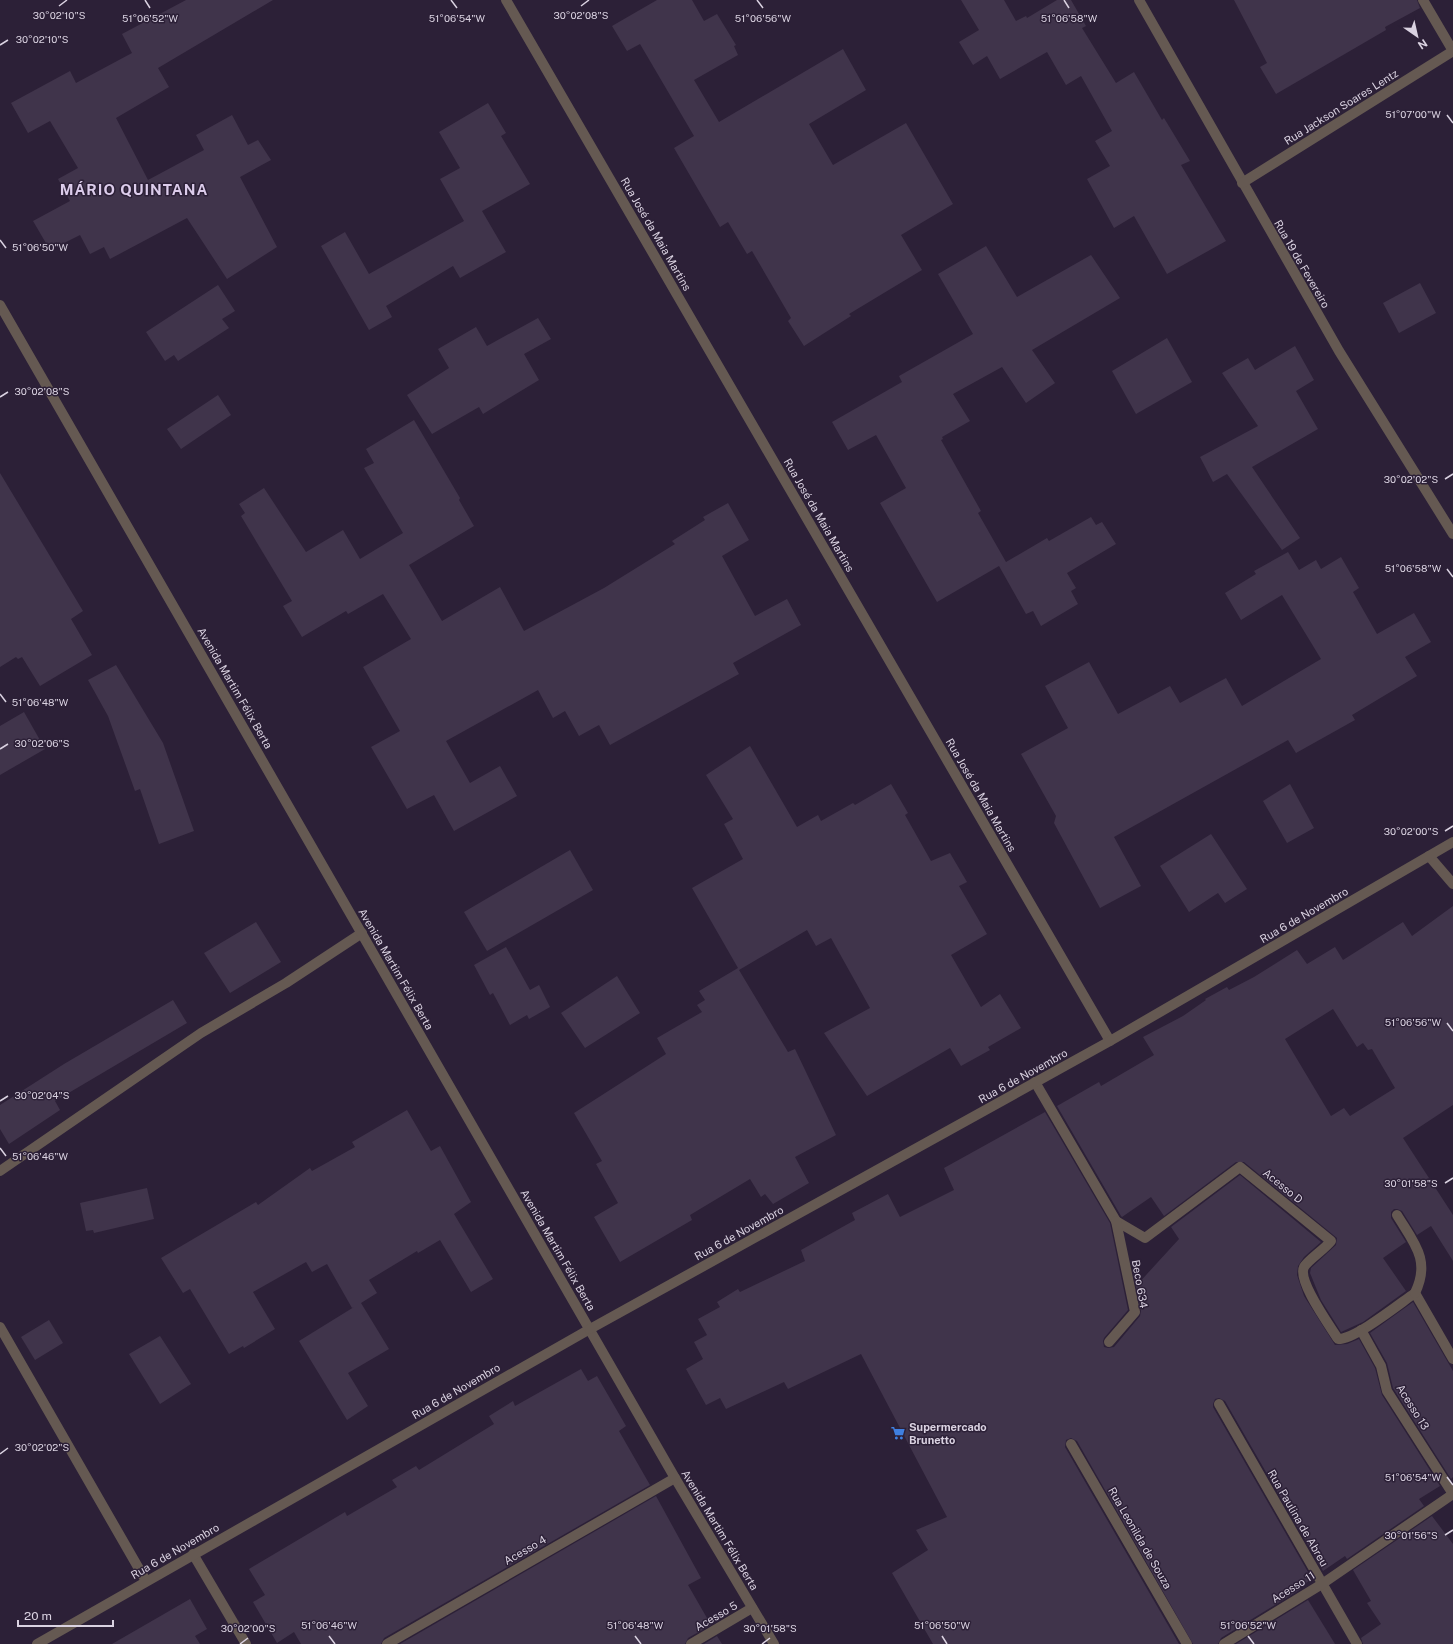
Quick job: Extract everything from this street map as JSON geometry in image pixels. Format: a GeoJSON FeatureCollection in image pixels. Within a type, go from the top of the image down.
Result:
{"type":"FeatureCollection","features":[{"type":"Feature","properties":{"kind":"street","name":"Rua José da Maia Martins"},"geometry":{"type":"LineString","coordinates":[[506,0],[1110,1041]]}},
{"type":"Feature","properties":{"kind":"street","name":"Rua 19 de Fevereiro"},"geometry":{"type":"LineString","coordinates":[[1139,0],[1242,184],[1339,351],[1453,534]]}},
{"type":"Feature","properties":{"kind":"street"},"geometry":{"type":"LineString","coordinates":[[1423,0],[1453,51]]}},
{"type":"Feature","properties":{"kind":"street","name":"Rua Jackson Soares Lentz"},"geometry":{"type":"LineString","coordinates":[[1242,184],[1453,51]]}},
{"type":"Feature","properties":{"kind":"street","name":"Avenida Martim Félix Berta"},"geometry":{"type":"LineString","coordinates":[[0,304],[675,1478],[774,1644]]}},
{"type":"Feature","properties":{"kind":"street","name":"Rua 6 de Novembro"},"geometry":{"type":"LineString","coordinates":[[37,1644],[590,1329],[1110,1041],[1453,842]]}},
{"type":"Feature","properties":{"kind":"street"},"geometry":{"type":"LineString","coordinates":[[1429,856],[1453,884]]}},
{"type":"Feature","properties":{"kind":"street"},"geometry":{"type":"LineString","coordinates":[[0,1171],[201,1034],[286,983],[362,934]]}},
{"type":"Feature","properties":{"kind":"street","name":"Acesso D"},"geometry":{"type":"LineString","coordinates":[[1035,1082],[1116,1221],[1145,1238],[1240,1167],[1331,1241],[1304,1266],[1303,1274],[1309,1292],[1338,1339],[1345,1338],[1361,1330],[1415,1292]]}},
{"type":"Feature","properties":{"kind":"street"},"geometry":{"type":"LineString","coordinates":[[1397,1215],[1416,1246],[1423,1264],[1422,1279],[1415,1292],[1453,1359]]}},
{"type":"Feature","properties":{"kind":"street","name":"Beco 634"},"geometry":{"type":"LineString","coordinates":[[1109,1342],[1135,1312],[1116,1221]]}},
{"type":"Feature","properties":{"kind":"street"},"geometry":{"type":"LineString","coordinates":[[0,1327],[146,1581]]}},
{"type":"Feature","properties":{"kind":"street","name":"Acesso 13"},"geometry":{"type":"LineString","coordinates":[[1361,1330],[1381,1366],[1387,1391],[1453,1494]]}},
{"type":"Feature","properties":{"kind":"street","name":"Rua Paulina de Abreu"},"geometry":{"type":"LineString","coordinates":[[1219,1404],[1357,1644]]}},
{"type":"Feature","properties":{"kind":"street","name":"Rua Leonilda de Souza"},"geometry":{"type":"LineString","coordinates":[[1071,1444],[1187,1644]]}},
{"type":"Feature","properties":{"kind":"street","name":"Acesso 4"},"geometry":{"type":"LineString","coordinates":[[387,1644],[675,1478]]}},
{"type":"Feature","properties":{"kind":"street","name":"Acesso 11"},"geometry":{"type":"LineString","coordinates":[[1224,1644],[1322,1584],[1453,1494]]}},
{"type":"Feature","properties":{"kind":"street"},"geometry":{"type":"LineString","coordinates":[[193,1554],[246,1644]]}},
{"type":"Feature","properties":{"kind":"street","name":"Acesso 5"},"geometry":{"type":"LineString","coordinates":[[691,1644],[752,1608]]}},
{"type":"Feature","properties":{"kind":"building"},"geometry":{"type":"Polygon","coordinates":[[[186,0],[273,0],[158,68],[169,87],[116,118],[148,180],[204,150],[196,135],[232,115],[248,145],[258,140],[271,160],[240,177],[277,247],[227,279],[187,218],[110,259],[104,247],[90,254],[80,235],[50,250],[33,221],[70,201],[58,179],[78,168],[50,121],[28,133],[11,103],[70,71],[76,83],[132,53],[122,34],[186,0]]]}},
{"type":"Feature","properties":{"kind":"building"},"geometry":{"type":"Polygon","coordinates":[[[657,0],[692,0],[704,21],[717,14],[736,45],[734,46],[738,55],[694,80],[719,122],[843,49],[866,90],[809,124],[833,165],[906,123],[953,204],[901,235],[922,270],[849,314],[851,316],[804,346],[788,321],[791,318],[752,251],[747,254],[728,222],[720,227],[674,148],[694,136],[640,44],[627,51],[612,26],[657,0]]]}},
{"type":"Feature","properties":{"kind":"building"},"geometry":{"type":"Polygon","coordinates":[[[961,0],[1004,0],[1016,21],[1026,16],[1027,18],[1057,0],[1071,0],[1086,26],[1082,28],[1116,83],[1134,72],[1162,120],[1164,118],[1190,161],[1181,165],[1226,241],[1167,274],[1134,216],[1114,228],[1087,179],[1110,166],[1095,141],[1112,131],[1081,76],[1066,85],[1047,52],[1000,79],[987,56],[973,65],[959,42],[979,30],[961,0]]]}},
{"type":"Feature","properties":{"kind":"building"},"geometry":{"type":"Polygon","coordinates":[[[1234,0],[1417,0],[1420,8],[1385,27],[1386,30],[1276,94],[1260,67],[1267,63],[1234,0]]]}},
{"type":"Feature","properties":{"kind":"building"},"geometry":{"type":"Polygon","coordinates":[[[488,103],[506,133],[501,136],[530,184],[482,211],[506,252],[460,278],[453,266],[386,306],[392,317],[369,330],[321,246],[345,232],[369,274],[464,221],[440,179],[460,168],[439,132],[488,103]]]}},
{"type":"Feature","properties":{"kind":"building"},"geometry":{"type":"Polygon","coordinates":[[[986,246],[1017,297],[1091,255],[1120,298],[1032,350],[1055,383],[1026,403],[1002,367],[953,394],[970,421],[942,437],[943,439],[941,440],[981,511],[978,513],[1006,562],[1047,538],[1049,541],[1091,517],[1096,525],[1102,522],[1116,544],[1067,573],[1076,588],[1071,591],[1078,604],[1041,626],[1033,611],[1026,614],[999,566],[937,602],[880,503],[906,488],[876,435],[848,450],[832,422],[902,382],[899,376],[973,334],[938,274],[986,246]]]}},
{"type":"Feature","properties":{"kind":"building"},"geometry":{"type":"Polygon","coordinates":[[[1420,283],[1436,313],[1399,333],[1383,303],[1420,283]]]}},
{"type":"Feature","properties":{"kind":"building"},"geometry":{"type":"Polygon","coordinates":[[[218,285],[235,311],[222,319],[229,328],[178,361],[174,355],[165,361],[146,332],[218,285]]]}},
{"type":"Feature","properties":{"kind":"building"},"geometry":{"type":"Polygon","coordinates":[[[538,318],[551,339],[524,354],[539,380],[483,414],[479,407],[432,434],[407,395],[449,368],[438,349],[476,327],[487,346],[538,318]]]}},
{"type":"Feature","properties":{"kind":"building"},"geometry":{"type":"Polygon","coordinates":[[[1167,338],[1192,382],[1136,414],[1112,371],[1167,338]]]}},
{"type":"Feature","properties":{"kind":"building"},"geometry":{"type":"Polygon","coordinates":[[[1295,346],[1314,380],[1296,391],[1318,429],[1252,467],[1300,538],[1282,550],[1227,474],[1213,482],[1200,457],[1258,426],[1222,373],[1248,358],[1255,370],[1295,346]]]}},
{"type":"Feature","properties":{"kind":"building"},"geometry":{"type":"Polygon","coordinates":[[[218,395],[231,415],[181,449],[167,429],[218,395]]]}},
{"type":"Feature","properties":{"kind":"building"},"geometry":{"type":"Polygon","coordinates":[[[414,420],[460,498],[459,500],[474,526],[409,565],[442,621],[500,587],[524,631],[604,588],[675,544],[672,541],[705,520],[703,517],[728,503],[749,540],[722,556],[755,616],[787,599],[801,625],[733,663],[739,674],[610,745],[599,725],[579,736],[565,711],[553,718],[538,690],[446,741],[470,783],[500,766],[517,796],[454,831],[434,795],[407,809],[371,747],[400,731],[363,667],[411,639],[383,594],[348,614],[346,611],[302,637],[283,606],[292,601],[241,516],[245,513],[239,504],[264,488],[306,552],[343,530],[360,559],[403,533],[364,468],[374,463],[366,449],[414,420]]]}},
{"type":"Feature","properties":{"kind":"building"},"geometry":{"type":"Polygon","coordinates":[[[0,473],[83,611],[71,619],[92,655],[40,686],[22,657],[18,659],[16,657],[0,667],[0,473]]]}},
{"type":"Feature","properties":{"kind":"building"},"geometry":{"type":"Polygon","coordinates":[[[1288,552],[1299,570],[1316,560],[1321,569],[1341,557],[1359,588],[1353,592],[1377,634],[1414,613],[1431,642],[1405,657],[1417,676],[1352,715],[1355,720],[1296,753],[1288,740],[1114,837],[1141,886],[1100,908],[1054,823],[1056,816],[1021,754],[1068,728],[1045,686],[1089,662],[1118,714],[1170,686],[1180,703],[1226,678],[1242,706],[1321,659],[1282,595],[1241,620],[1225,593],[1256,574],[1254,571],[1288,552]]]}},
{"type":"Feature","properties":{"kind":"building"},"geometry":{"type":"Polygon","coordinates":[[[116,665],[163,743],[194,831],[159,844],[140,789],[135,791],[108,716],[88,680],[116,665]]]}},
{"type":"Feature","properties":{"kind":"building"},"geometry":{"type":"Polygon","coordinates":[[[24,712],[45,749],[0,775],[0,726],[24,712]]]}},
{"type":"Feature","properties":{"kind":"building"},"geometry":{"type":"Polygon","coordinates":[[[750,746],[797,827],[818,815],[821,821],[853,803],[855,805],[891,784],[908,813],[905,815],[931,861],[950,853],[967,882],[959,886],[987,934],[951,955],[981,1007],[1000,994],[1021,1028],[988,1047],[990,1050],[961,1066],[950,1048],[867,1096],[824,1033],[870,1008],[831,938],[816,946],[807,930],[739,970],[788,1052],[795,1049],[836,1135],[795,1157],[809,1183],[773,1204],[765,1194],[761,1197],[750,1179],[690,1215],[692,1220],[620,1262],[594,1217],[618,1203],[596,1164],[602,1161],[574,1113],[666,1054],[657,1038],[702,1012],[697,1005],[705,1000],[699,991],[738,968],[692,888],[743,859],[724,824],[733,819],[706,775],[750,746]]]}},
{"type":"Feature","properties":{"kind":"building"},"geometry":{"type":"Polygon","coordinates":[[[1290,784],[1314,828],[1287,843],[1263,801],[1290,784]]]}},
{"type":"Feature","properties":{"kind":"building"},"geometry":{"type":"Polygon","coordinates":[[[1211,834],[1247,889],[1225,903],[1218,893],[1189,912],[1160,866],[1211,834]]]}},
{"type":"Feature","properties":{"kind":"building"},"geometry":{"type":"Polygon","coordinates":[[[570,850],[593,890],[487,951],[464,912],[570,850]]]}},
{"type":"Feature","properties":{"kind":"building"},"geometry":{"type":"Polygon","coordinates":[[[1453,906],[1453,1105],[1403,1138],[1453,1215],[1453,1261],[1431,1226],[1417,1235],[1402,1211],[1394,1209],[1391,1212],[1391,1218],[1406,1242],[1383,1258],[1406,1291],[1363,1322],[1341,1332],[1321,1300],[1310,1273],[1311,1268],[1336,1245],[1337,1238],[1244,1162],[1236,1162],[1164,1216],[1151,1197],[1122,1217],[1121,1216],[1057,1106],[1099,1082],[1101,1086],[1154,1055],[1143,1037],[1183,1016],[1206,1000],[1205,999],[1227,987],[1229,990],[1254,977],[1297,950],[1307,964],[1335,947],[1343,960],[1403,922],[1412,936],[1453,906]],[[1333,1009],[1285,1039],[1331,1116],[1344,1108],[1350,1116],[1395,1088],[1372,1049],[1368,1050],[1363,1043],[1357,1047],[1333,1009]]]}},
{"type":"Feature","properties":{"kind":"building"},"geometry":{"type":"Polygon","coordinates":[[[256,922],[281,962],[230,993],[204,953],[256,922]]]}},
{"type":"Feature","properties":{"kind":"building"},"geometry":{"type":"Polygon","coordinates":[[[506,947],[530,990],[539,985],[550,1007],[529,1019],[527,1015],[510,1025],[493,993],[490,995],[474,965],[506,947]]]}},
{"type":"Feature","properties":{"kind":"building"},"geometry":{"type":"Polygon","coordinates":[[[617,976],[640,1013],[585,1048],[561,1013],[617,976]]]}},
{"type":"Feature","properties":{"kind":"building"},"geometry":{"type":"Polygon","coordinates":[[[173,1000],[187,1023],[55,1101],[60,1110],[9,1144],[0,1129],[0,1105],[64,1064],[173,1000]]]}},
{"type":"Feature","properties":{"kind":"building"},"geometry":{"type":"Polygon","coordinates":[[[407,1110],[431,1151],[440,1146],[471,1202],[454,1214],[493,1279],[471,1292],[440,1240],[418,1253],[417,1251],[369,1280],[377,1293],[361,1303],[389,1349],[348,1373],[368,1406],[347,1420],[299,1341],[354,1307],[352,1308],[327,1264],[312,1272],[306,1262],[253,1292],[275,1329],[244,1348],[243,1346],[229,1354],[190,1289],[183,1293],[161,1258],[256,1202],[258,1205],[310,1168],[312,1171],[355,1147],[352,1142],[407,1110]]]}},
{"type":"Feature","properties":{"kind":"building"},"geometry":{"type":"Polygon","coordinates":[[[1045,1112],[1110,1223],[1128,1310],[1104,1338],[1104,1347],[1114,1347],[1140,1316],[1141,1311],[1136,1286],[1179,1239],[1171,1227],[1240,1175],[1321,1242],[1304,1257],[1298,1266],[1297,1275],[1304,1296],[1335,1345],[1347,1344],[1359,1339],[1375,1368],[1382,1395],[1440,1486],[1419,1499],[1424,1506],[1347,1559],[1345,1556],[1323,1571],[1225,1401],[1219,1398],[1215,1399],[1213,1407],[1312,1579],[1300,1587],[1301,1589],[1221,1638],[1218,1644],[1193,1644],[1077,1441],[1071,1438],[1066,1440],[1065,1447],[1179,1644],[933,1644],[892,1573],[928,1550],[916,1530],[947,1517],[861,1354],[788,1389],[784,1382],[726,1409],[720,1398],[706,1405],[686,1369],[703,1359],[694,1342],[707,1335],[698,1319],[720,1307],[717,1302],[738,1289],[740,1292],[805,1261],[801,1250],[855,1220],[852,1213],[888,1194],[900,1217],[954,1190],[944,1168],[1045,1112]]]}},
{"type":"Feature","properties":{"kind":"building"},"geometry":{"type":"Polygon","coordinates":[[[147,1188],[154,1219],[94,1233],[93,1230],[86,1231],[80,1203],[147,1188]]]}},
{"type":"Feature","properties":{"kind":"building"},"geometry":{"type":"Polygon","coordinates":[[[1413,1302],[1453,1371],[1453,1477],[1451,1479],[1393,1388],[1387,1363],[1370,1333],[1413,1302]]]}},
{"type":"Feature","properties":{"kind":"building"},"geometry":{"type":"Polygon","coordinates":[[[49,1320],[63,1343],[35,1360],[21,1337],[49,1320]]]}},
{"type":"Feature","properties":{"kind":"building"},"geometry":{"type":"Polygon","coordinates":[[[160,1336],[191,1384],[160,1404],[129,1354],[160,1336]]]}},
{"type":"Feature","properties":{"kind":"building"},"geometry":{"type":"Polygon","coordinates":[[[581,1369],[588,1381],[597,1376],[626,1426],[619,1431],[650,1485],[384,1638],[381,1644],[301,1644],[294,1632],[277,1643],[253,1602],[265,1595],[249,1569],[345,1512],[347,1516],[397,1487],[392,1480],[416,1466],[419,1470],[494,1424],[489,1416],[513,1401],[515,1406],[581,1369]]]}},
{"type":"Feature","properties":{"kind":"building"},"geometry":{"type":"Polygon","coordinates":[[[656,1496],[701,1578],[688,1585],[711,1625],[688,1638],[685,1644],[400,1644],[656,1496]]]}},
{"type":"Feature","properties":{"kind":"building"},"geometry":{"type":"Polygon","coordinates":[[[1432,1516],[1453,1544],[1453,1644],[1363,1644],[1361,1638],[1381,1624],[1367,1603],[1371,1601],[1353,1570],[1432,1516]]]}},
{"type":"Feature","properties":{"kind":"building"},"geometry":{"type":"Polygon","coordinates":[[[190,1599],[207,1629],[195,1636],[200,1644],[112,1644],[190,1599]]]}},
{"type":"Feature","properties":{"kind":"building"},"geometry":{"type":"Polygon","coordinates":[[[1308,1600],[1335,1644],[1236,1644],[1308,1600]]]}},
{"type":"Feature","properties":{"kind":"building"},"geometry":{"type":"Polygon","coordinates":[[[717,1636],[722,1644],[704,1644],[717,1636]]]}},
{"type":"Feature","properties":{"kind":"place","name":"Supermercado Brunetto"},"geometry":{"type":"Point","coordinates":[898,1433]}},
{"type":"Feature","properties":{"kind":"district","name":"MÁRIO QUINTANA"},"geometry":{"type":"Point","coordinates":[134,189]}}]}
